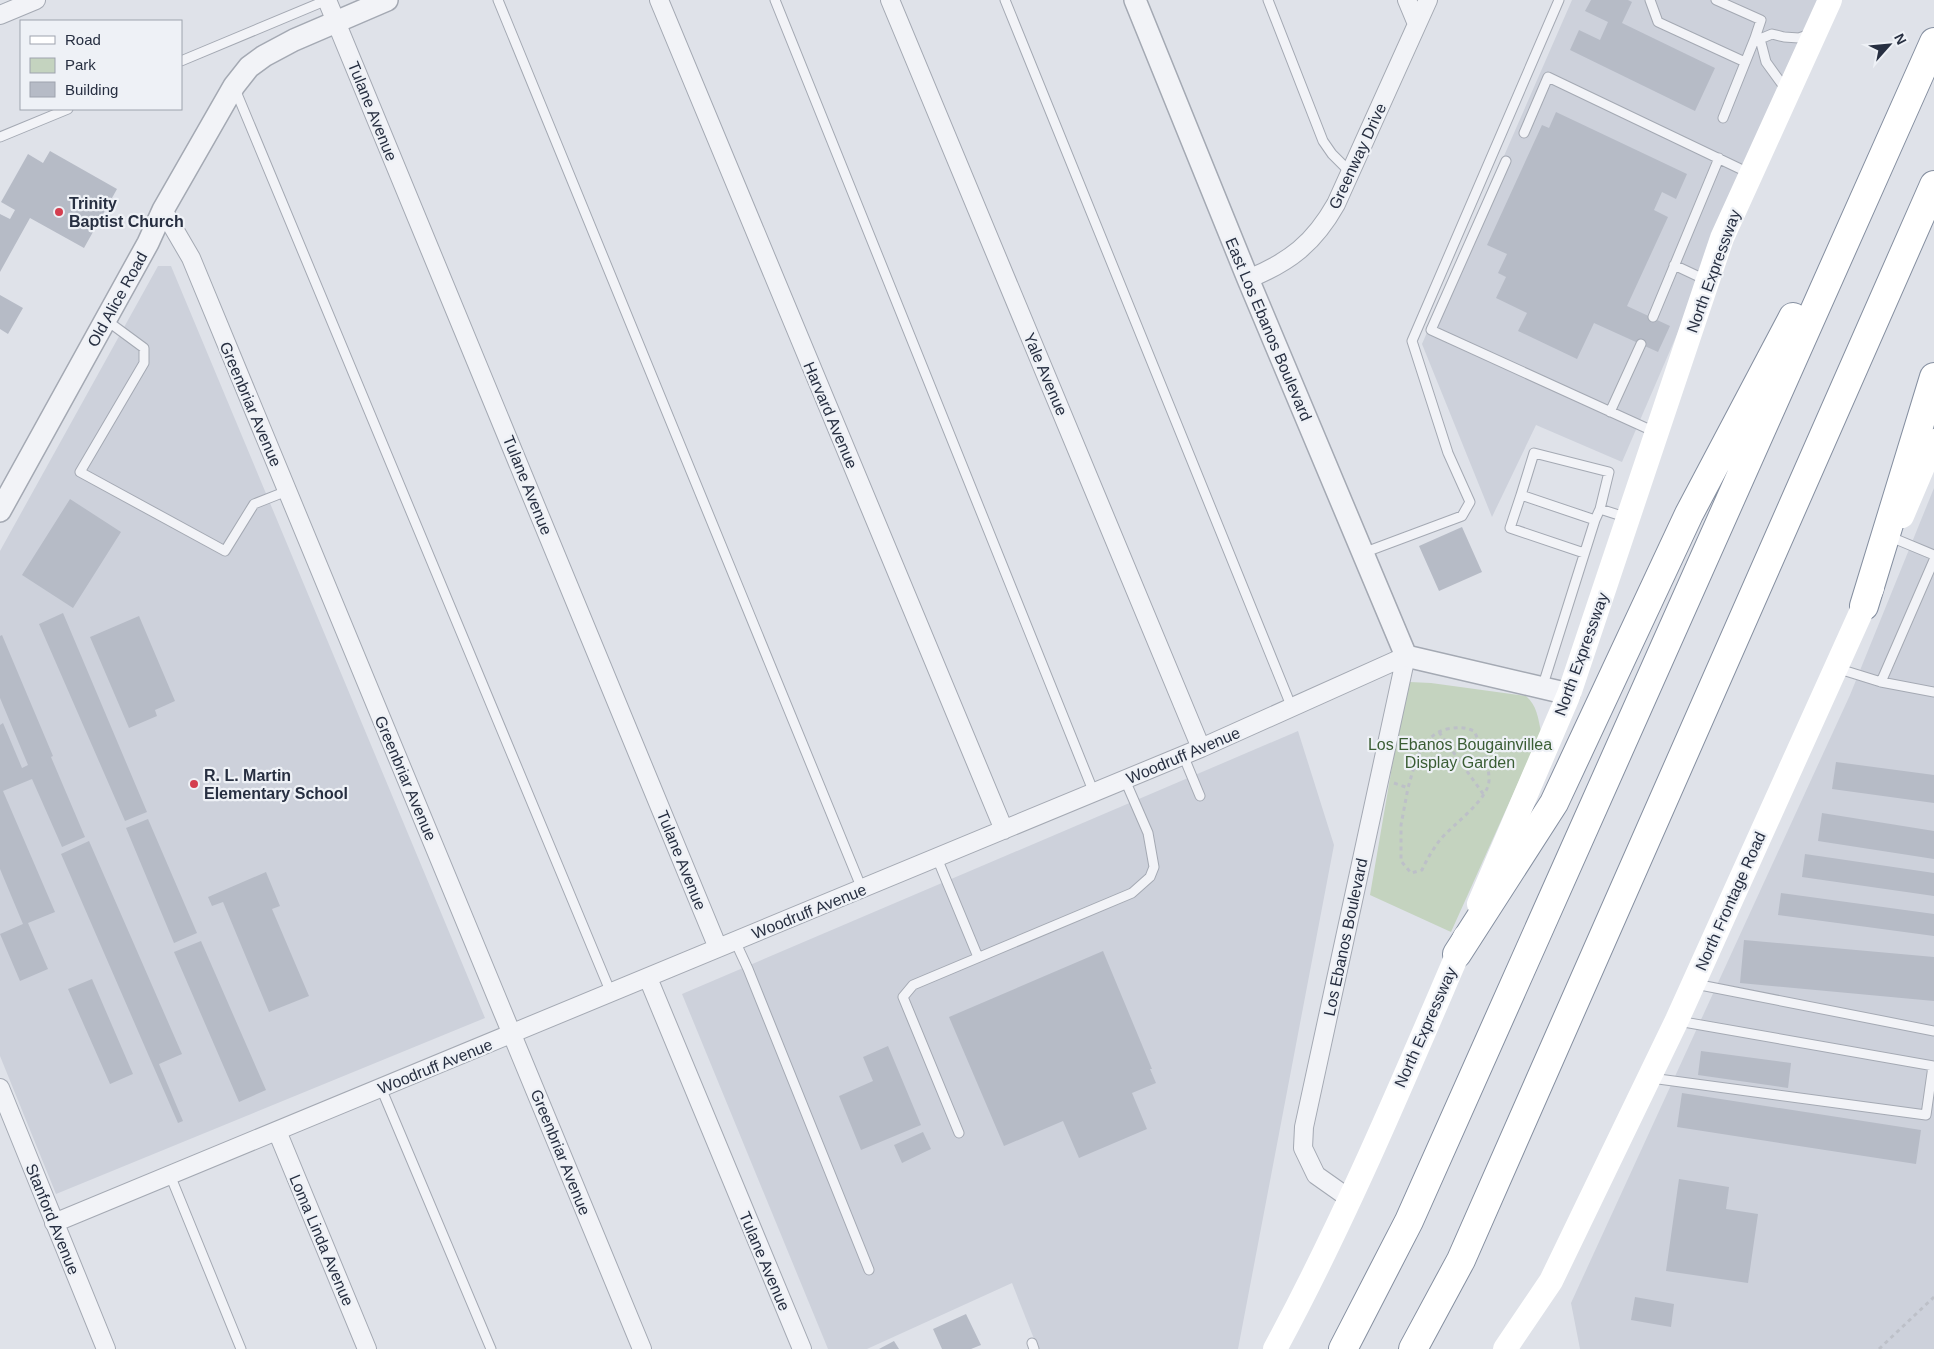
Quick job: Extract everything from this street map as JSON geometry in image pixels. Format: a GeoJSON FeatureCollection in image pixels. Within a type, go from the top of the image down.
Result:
{"type":"FeatureCollection","features":[{"type":"Feature","properties":{"kind":"highway"},"geometry":{"type":"LineString","coordinates":[[1343,1349],[1409,1221],[1934,42]]}},
{"type":"Feature","properties":{"kind":"highway"},"geometry":{"type":"LineString","coordinates":[[1458,954],[1554,802],[1689,514],[1908,99]]}},
{"type":"Feature","properties":{"kind":"highway"},"geometry":{"type":"LineString","coordinates":[[1413,1349],[1461,1260],[1934,185]]}},
{"type":"Feature","properties":{"kind":"highway"},"geometry":{"type":"LineString","coordinates":[[1864,606],[1934,377]]}},
{"type":"Feature","properties":{"kind":"main road","name":"North Expressway"},"geometry":{"type":"LineString","coordinates":[[1276,1349],[1305,1295],[1350,1199],[1458,954],[1569,694],[1722,238],[1830,0]]}},
{"type":"Feature","properties":{"kind":"main road","name":"North Frontage Road"},"geometry":{"type":"LineString","coordinates":[[1505,1349],[1551,1281],[1677,1020],[1864,606],[1934,441]]}},
{"type":"Feature","properties":{"kind":"street","name":"Tulane Avenue"},"geometry":{"type":"LineString","coordinates":[[327,0],[718,948]]}},
{"type":"Feature","properties":{"kind":"street","name":"Old Alice Road"},"geometry":{"type":"LineString","coordinates":[[0,511],[148,243],[163,210],[234,86],[250,67],[264,56],[387,0]]}},
{"type":"Feature","properties":{"kind":"street","name":"Harvard Avenue"},"geometry":{"type":"LineString","coordinates":[[659,0],[1004,830]]}},
{"type":"Feature","properties":{"kind":"street","name":"Yale Avenue"},"geometry":{"type":"LineString","coordinates":[[890,0],[1201,748]]}},
{"type":"Feature","properties":{"kind":"street","name":"East Los Ebanos Boulevard"},"geometry":{"type":"LineString","coordinates":[[1135,0],[1248,279],[1406,656]]}},
{"type":"Feature","properties":{"kind":"street"},"geometry":{"type":"LineString","coordinates":[[1407,0],[1417,24]]}},
{"type":"Feature","properties":{"kind":"street","name":"Greenway Drive"},"geometry":{"type":"LineString","coordinates":[[1248,279],[1285,261],[1312,239],[1325,223],[1336,204],[1428,0]]}},
{"type":"Feature","properties":{"kind":"street"},"geometry":{"type":"LineString","coordinates":[[0,15],[31,1]]}},
{"type":"Feature","properties":{"kind":"street","name":"Greenbriar Avenue"},"geometry":{"type":"LineString","coordinates":[[163,210],[190,258],[642,1349]]}},
{"type":"Feature","properties":{"kind":"street","name":"Woodruff Avenue"},"geometry":{"type":"LineString","coordinates":[[54,1223],[1125,780],[1292,708],[1406,656]]}},
{"type":"Feature","properties":{"kind":"street"},"geometry":{"type":"LineString","coordinates":[[1406,656],[1569,694]]}},
{"type":"Feature","properties":{"kind":"street","name":"Los Ebanos Boulevard"},"geometry":{"type":"LineString","coordinates":[[1350,1199],[1316,1175],[1303,1148],[1304,1134],[1308,1106],[1406,656]]}},
{"type":"Feature","properties":{"kind":"street","name":"Tulane Avenue"},"geometry":{"type":"LineString","coordinates":[[648,978],[802,1349]]}},
{"type":"Feature","properties":{"kind":"street","name":"Stanford Avenue"},"geometry":{"type":"LineString","coordinates":[[0,1088],[106,1349]]}},
{"type":"Feature","properties":{"kind":"street","name":"Loma Linda Avenue"},"geometry":{"type":"LineString","coordinates":[[277,1131],[367,1349]]}},
{"type":"Feature","properties":{"kind":"lane"},"geometry":{"type":"LineString","coordinates":[[182,61],[327,0]]}},
{"type":"Feature","properties":{"kind":"lane"},"geometry":{"type":"LineString","coordinates":[[498,0],[862,889]]}},
{"type":"Feature","properties":{"kind":"lane"},"geometry":{"type":"LineString","coordinates":[[775,0],[1094,793]]}},
{"type":"Feature","properties":{"kind":"lane"},"geometry":{"type":"LineString","coordinates":[[1005,0],[1292,708]]}},
{"type":"Feature","properties":{"kind":"lane"},"geometry":{"type":"LineString","coordinates":[[1268,0],[1323,141],[1332,154],[1350,172]]}},
{"type":"Feature","properties":{"kind":"lane"},"geometry":{"type":"LineString","coordinates":[[1363,553],[1462,516],[1470,502],[1448,453],[1412,341],[1559,0]]}},
{"type":"Feature","properties":{"kind":"lane"},"geometry":{"type":"LineString","coordinates":[[1650,0],[1658,22],[1745,62]]}},
{"type":"Feature","properties":{"kind":"lane"},"geometry":{"type":"LineString","coordinates":[[1716,0],[1761,20],[1758,38],[1745,62],[1723,118]]}},
{"type":"Feature","properties":{"kind":"lane"},"geometry":{"type":"LineString","coordinates":[[1758,38],[1772,34],[1799,38],[1815,33]]}},
{"type":"Feature","properties":{"kind":"lane"},"geometry":{"type":"LineString","coordinates":[[1758,38],[1766,62],[1788,93]]}},
{"type":"Feature","properties":{"kind":"lane"},"geometry":{"type":"LineString","coordinates":[[1524,134],[1548,77],[1751,174]]}},
{"type":"Feature","properties":{"kind":"lane"},"geometry":{"type":"LineString","coordinates":[[234,86],[611,993]]}},
{"type":"Feature","properties":{"kind":"lane"},"geometry":{"type":"LineString","coordinates":[[0,137],[66,110]]}},
{"type":"Feature","properties":{"kind":"lane"},"geometry":{"type":"LineString","coordinates":[[1653,317],[1719,158]]}},
{"type":"Feature","properties":{"kind":"lane"},"geometry":{"type":"LineString","coordinates":[[1506,161],[1430,330],[1657,432]]}},
{"type":"Feature","properties":{"kind":"lane"},"geometry":{"type":"LineString","coordinates":[[1674,265],[1708,281]]}},
{"type":"Feature","properties":{"kind":"lane"},"geometry":{"type":"LineString","coordinates":[[105,320],[144,348],[144,363],[80,472],[225,551],[254,504],[287,491]]}},
{"type":"Feature","properties":{"kind":"lane"},"geometry":{"type":"LineString","coordinates":[[1610,412],[1641,344]]}},
{"type":"Feature","properties":{"kind":"lane"},"geometry":{"type":"LineString","coordinates":[[1542,688],[1584,553],[1600,509],[1609,472],[1534,453],[1510,528],[1584,553]]}},
{"type":"Feature","properties":{"kind":"lane"},"geometry":{"type":"LineString","coordinates":[[1521,495],[1595,520]]}},
{"type":"Feature","properties":{"kind":"lane"},"geometry":{"type":"LineString","coordinates":[[1600,509],[1628,518]]}},
{"type":"Feature","properties":{"kind":"lane"},"geometry":{"type":"LineString","coordinates":[[1893,538],[1934,555]]}},
{"type":"Feature","properties":{"kind":"lane"},"geometry":{"type":"LineString","coordinates":[[1881,682],[1934,560]]}},
{"type":"Feature","properties":{"kind":"lane"},"geometry":{"type":"LineString","coordinates":[[1836,668],[1881,682],[1934,692]]}},
{"type":"Feature","properties":{"kind":"lane"},"geometry":{"type":"LineString","coordinates":[[1184,755],[1200,796]]}},
{"type":"Feature","properties":{"kind":"lane"},"geometry":{"type":"LineString","coordinates":[[959,1134],[903,997],[913,985],[1132,893],[1150,877],[1154,866],[1148,833],[1125,780]]}},
{"type":"Feature","properties":{"kind":"lane"},"geometry":{"type":"LineString","coordinates":[[937,858],[978,957]]}},
{"type":"Feature","properties":{"kind":"lane"},"geometry":{"type":"LineString","coordinates":[[735,941],[869,1270]]}},
{"type":"Feature","properties":{"kind":"lane"},"geometry":{"type":"LineString","coordinates":[[1693,984],[1934,1031]]}},
{"type":"Feature","properties":{"kind":"lane"},"geometry":{"type":"LineString","coordinates":[[1648,1078],[1926,1115],[1934,1066],[1677,1020]]}},
{"type":"Feature","properties":{"kind":"lane"},"geometry":{"type":"LineString","coordinates":[[381,1088],[491,1349]]}},
{"type":"Feature","properties":{"kind":"lane"},"geometry":{"type":"LineString","coordinates":[[170,1175],[241,1349]]}},
{"type":"Feature","properties":{"kind":"path"},"geometry":{"type":"LineString","coordinates":[[1464,727],[1474,731],[1481,745],[1489,779],[1487,790],[1480,801],[1439,841],[1422,870],[1411,873],[1401,861],[1401,825],[1408,788],[1418,755],[1430,736],[1455,728],[1464,727]]}},
{"type":"Feature","properties":{"kind":"path"},"geometry":{"type":"LineString","coordinates":[[1439,732],[1484,795]]}},
{"type":"Feature","properties":{"kind":"path"},"geometry":{"type":"LineString","coordinates":[[1380,778],[1408,788]]}},
{"type":"Feature","properties":{"kind":"path"},"geometry":{"type":"LineString","coordinates":[[1879,1349],[1934,1297]]}},
{"type":"Feature","properties":{"kind":"shaded area"},"geometry":{"type":"Polygon","coordinates":[[[1572,0],[1821,0],[1622,462],[1536,425],[1492,517],[1422,344],[1572,0]]]}},
{"type":"Feature","properties":{"kind":"shaded area","name":"R. L. Martin Elementary School"},"geometry":{"type":"Polygon","coordinates":[[[158,266],[171,266],[485,1018],[56,1194],[0,1056],[0,551],[158,266]]]}},
{"type":"Feature","properties":{"kind":"shaded area"},"geometry":{"type":"Polygon","coordinates":[[[1934,488],[1934,1349],[1580,1349],[1571,1303],[1850,695],[1934,488]]]}},
{"type":"Feature","properties":{"kind":"shaded area"},"geometry":{"type":"Polygon","coordinates":[[[1298,731],[1334,845],[1238,1349],[1038,1349],[1012,1283],[867,1349],[828,1349],[682,994],[1298,731]]]}},
{"type":"Feature","properties":{"kind":"green space","name":"Los Ebanos Bougainvillea Display Garden"},"geometry":{"type":"Polygon","coordinates":[[[1410,682],[1431,683],[1526,696],[1535,708],[1541,732],[1451,932],[1370,895],[1401,714],[1410,682]]]}},
{"type":"Feature","properties":{"kind":"building"},"geometry":{"type":"Polygon","coordinates":[[[1591,0],[1628,0],[1632,2],[1622,23],[1715,68],[1695,111],[1570,50],[1579,30],[1600,40],[1608,22],[1585,11],[1591,0]]]}},
{"type":"Feature","properties":{"kind":"building"},"geometry":{"type":"Polygon","coordinates":[[[1556,112],[1687,174],[1676,199],[1662,192],[1654,210],[1668,217],[1627,306],[1670,326],[1658,352],[1594,323],[1577,359],[1518,331],[1527,313],[1496,298],[1506,277],[1498,273],[1507,254],[1487,245],[1542,125],[1549,128],[1556,112]]]}},
{"type":"Feature","properties":{"kind":"building","name":"Trinity Baptist Church"},"geometry":{"type":"Polygon","coordinates":[[[50,151],[117,189],[84,248],[30,218],[0,272],[0,214],[10,219],[15,210],[1,202],[28,154],[43,163],[50,151]]]}},
{"type":"Feature","properties":{"kind":"building"},"geometry":{"type":"Polygon","coordinates":[[[0,295],[23,308],[8,334],[0,329],[0,295]]]}},
{"type":"Feature","properties":{"kind":"building"},"geometry":{"type":"Polygon","coordinates":[[[70,499],[121,532],[73,608],[22,575],[70,499]]]}},
{"type":"Feature","properties":{"kind":"building"},"geometry":{"type":"Polygon","coordinates":[[[1462,527],[1482,572],[1439,591],[1419,546],[1462,527]]]}},
{"type":"Feature","properties":{"kind":"building"},"geometry":{"type":"Polygon","coordinates":[[[63,613],[147,812],[125,821],[39,624],[63,613]]]}},
{"type":"Feature","properties":{"kind":"building"},"geometry":{"type":"Polygon","coordinates":[[[139,616],[175,701],[155,710],[157,716],[129,728],[90,637],[139,616]]]}},
{"type":"Feature","properties":{"kind":"building"},"geometry":{"type":"Polygon","coordinates":[[[2,635],[85,837],[62,847],[32,779],[3,791],[55,912],[28,923],[48,969],[20,981],[0,934],[23,924],[0,869],[0,725],[3,723],[22,768],[28,765],[0,698],[0,636],[2,635]]]}},
{"type":"Feature","properties":{"kind":"building"},"geometry":{"type":"Polygon","coordinates":[[[1836,762],[1934,775],[1934,803],[1832,789],[1836,762]]]}},
{"type":"Feature","properties":{"kind":"building"},"geometry":{"type":"Polygon","coordinates":[[[1822,813],[1934,831],[1934,859],[1818,841],[1822,813]]]}},
{"type":"Feature","properties":{"kind":"building"},"geometry":{"type":"Polygon","coordinates":[[[148,819],[197,933],[174,943],[126,828],[148,819]]]}},
{"type":"Feature","properties":{"kind":"building"},"geometry":{"type":"Polygon","coordinates":[[[89,841],[182,1054],[159,1064],[183,1121],[178,1123],[61,854],[89,841]]]}},
{"type":"Feature","properties":{"kind":"building"},"geometry":{"type":"Polygon","coordinates":[[[1805,854],[1934,873],[1934,896],[1802,877],[1805,854]]]}},
{"type":"Feature","properties":{"kind":"building"},"geometry":{"type":"Polygon","coordinates":[[[266,872],[280,906],[272,909],[309,996],[269,1012],[223,902],[212,906],[208,897],[266,872]]]}},
{"type":"Feature","properties":{"kind":"building"},"geometry":{"type":"Polygon","coordinates":[[[1781,893],[1934,914],[1934,936],[1778,915],[1781,893]]]}},
{"type":"Feature","properties":{"kind":"building"},"geometry":{"type":"Polygon","coordinates":[[[1744,940],[1934,957],[1934,1001],[1740,983],[1744,940]]]}},
{"type":"Feature","properties":{"kind":"building"},"geometry":{"type":"Polygon","coordinates":[[[201,941],[266,1090],[239,1102],[174,952],[201,941]]]}},
{"type":"Feature","properties":{"kind":"building"},"geometry":{"type":"Polygon","coordinates":[[[1103,951],[1152,1069],[1150,1069],[1156,1083],[1132,1093],[1147,1129],[1079,1158],[1063,1121],[1004,1146],[949,1017],[1103,951]]]}},
{"type":"Feature","properties":{"kind":"building"},"geometry":{"type":"Polygon","coordinates":[[[92,979],[133,1074],[110,1084],[68,989],[92,979]]]}},
{"type":"Feature","properties":{"kind":"building"},"geometry":{"type":"Polygon","coordinates":[[[888,1046],[921,1125],[861,1150],[839,1096],[873,1081],[863,1057],[888,1046]]]}},
{"type":"Feature","properties":{"kind":"building"},"geometry":{"type":"Polygon","coordinates":[[[1701,1051],[1791,1063],[1788,1088],[1698,1075],[1701,1051]]]}},
{"type":"Feature","properties":{"kind":"building"},"geometry":{"type":"Polygon","coordinates":[[[1682,1093],[1921,1130],[1916,1164],[1677,1127],[1682,1093]]]}},
{"type":"Feature","properties":{"kind":"building"},"geometry":{"type":"Polygon","coordinates":[[[923,1132],[931,1149],[902,1163],[894,1145],[923,1132]]]}},
{"type":"Feature","properties":{"kind":"building"},"geometry":{"type":"Polygon","coordinates":[[[1679,1179],[1729,1187],[1726,1209],[1758,1214],[1748,1283],[1666,1271],[1679,1179]]]}},
{"type":"Feature","properties":{"kind":"building"},"geometry":{"type":"Polygon","coordinates":[[[1635,1297],[1674,1304],[1671,1327],[1631,1320],[1635,1297]]]}},
{"type":"Feature","properties":{"kind":"building"},"geometry":{"type":"Polygon","coordinates":[[[966,1314],[981,1345],[971,1349],[942,1349],[933,1329],[966,1314]]]}},
{"type":"Feature","properties":{"kind":"building"},"geometry":{"type":"Polygon","coordinates":[[[894,1341],[899,1349],[879,1349],[894,1341]]]}},
{"type":"Feature","properties":{"kind":"place","name":"Trinity Baptist Church"},"geometry":{"type":"Point","coordinates":[59,212]}},
{"type":"Feature","properties":{"kind":"place","name":"R. L. Martin Elementary School"},"geometry":{"type":"Point","coordinates":[194,784]}}]}
